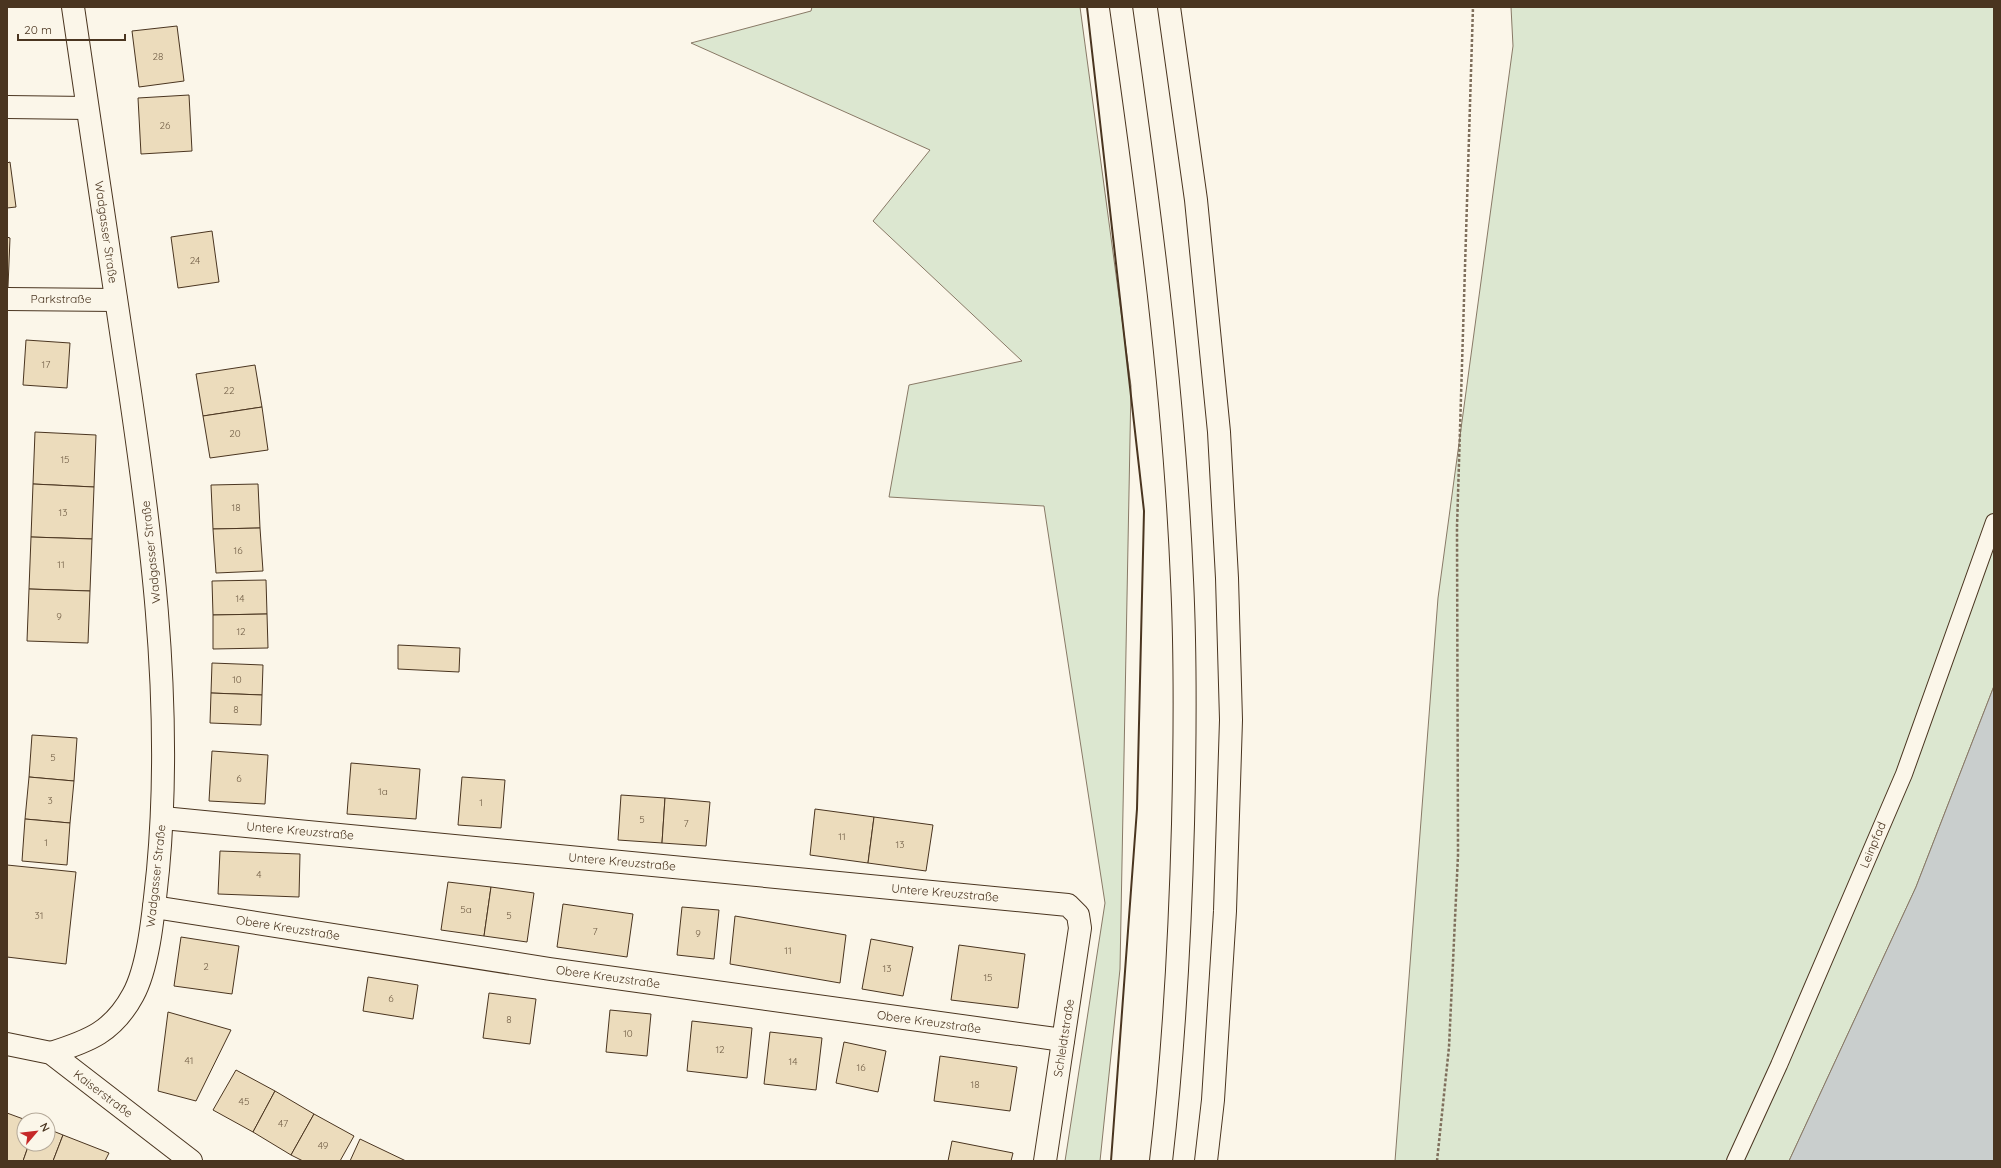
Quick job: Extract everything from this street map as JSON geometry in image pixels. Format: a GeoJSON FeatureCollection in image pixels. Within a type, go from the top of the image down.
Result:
{"type":"FeatureCollection","features":[{"type":"Feature","properties":{"kind":"main road","name":"Wadgasser Straße"},"geometry":{"type":"LineString","coordinates":[[51,1053],[97,1036],[123,1011],[135,992],[143,971],[154,907],[163,818],[162,688],[158,621],[143,481],[73,7]]}},
{"type":"Feature","properties":{"kind":"main road"},"geometry":{"type":"LineString","coordinates":[[1121,7],[1149,202],[1172,418],[1182,579],[1186,707],[1180,913],[1169,1092],[1161,1161]]}},
{"type":"Feature","properties":{"kind":"main road"},"geometry":{"type":"LineString","coordinates":[[1169,7],[1198,215],[1219,432],[1227,578],[1231,720],[1225,911],[1213,1100],[1206,1161]]}},
{"type":"Feature","properties":{"kind":"main road"},"geometry":{"type":"LineString","coordinates":[[7,107],[88,108]]}},
{"type":"Feature","properties":{"kind":"main road","name":"Parkstraße"},"geometry":{"type":"LineString","coordinates":[[7,299],[116,300]]}},
{"type":"Feature","properties":{"kind":"main road","name":"Untere Kreuzstraße"},"geometry":{"type":"LineString","coordinates":[[163,818],[1068,905],[1078,915]]}},
{"type":"Feature","properties":{"kind":"main road","name":"Obere Kreuzstraße"},"geometry":{"type":"LineString","coordinates":[[154,907],[550,969],[1064,1040]]}},
{"type":"Feature","properties":{"kind":"main road","name":"Schleidtstraße"},"geometry":{"type":"LineString","coordinates":[[1045,1161],[1080,928],[1078,915]]}},
{"type":"Feature","properties":{"kind":"main road","name":"Kaiserstraße"},"geometry":{"type":"LineString","coordinates":[[7,1044],[51,1053],[192,1161]]}},
{"type":"Feature","properties":{"kind":"lane","name":"Leinpfad"},"geometry":{"type":"LineString","coordinates":[[1735,1161],[1779,1065],[1904,774],[1994,522]]}},
{"type":"Feature","properties":{"kind":"path"},"geometry":{"type":"LineString","coordinates":[[1437,1161],[1450,1047],[1458,855],[1457,527],[1472,7]]}},
{"type":"Feature","properties":{"kind":"green space"},"geometry":{"type":"Polygon","coordinates":[[[812,7],[1080,7],[1131,386],[1120,969],[1100,1161],[1065,1161],[1105,903],[1044,506],[889,497],[909,385],[1022,361],[873,221],[930,150],[691,43],[811,11],[812,7]]]}},
{"type":"Feature","properties":{"kind":"green space"},"geometry":{"type":"Polygon","coordinates":[[[1511,7],[1994,7],[1994,686],[1916,887],[1789,1161],[1395,1161],[1438,598],[1513,46],[1511,7]]]}},
{"type":"Feature","properties":{"kind":"shaded area"},"geometry":{"type":"Polygon","coordinates":[[[1994,686],[1994,1161],[1789,1161],[1916,887],[1994,686]]]}},
{"type":"Feature","properties":{"kind":"building"},"geometry":{"type":"Polygon","coordinates":[[[177,26],[184,81],[139,87],[132,31],[177,26]]]}},
{"type":"Feature","properties":{"kind":"building"},"geometry":{"type":"Polygon","coordinates":[[[189,95],[192,151],[141,154],[138,98],[189,95]]]}},
{"type":"Feature","properties":{"kind":"building"},"geometry":{"type":"Polygon","coordinates":[[[10,162],[16,207],[7,208],[7,163],[10,162]]]}},
{"type":"Feature","properties":{"kind":"building"},"geometry":{"type":"Polygon","coordinates":[[[212,231],[219,282],[178,288],[171,237],[212,231]]]}},
{"type":"Feature","properties":{"kind":"building"},"geometry":{"type":"Polygon","coordinates":[[[7,237],[10,238],[8,287],[7,287],[7,237]]]}},
{"type":"Feature","properties":{"kind":"building"},"geometry":{"type":"Polygon","coordinates":[[[26,340],[70,343],[67,388],[23,385],[26,340]]]}},
{"type":"Feature","properties":{"kind":"building"},"geometry":{"type":"Polygon","coordinates":[[[255,365],[262,407],[203,416],[196,374],[255,365]]]}},
{"type":"Feature","properties":{"kind":"building"},"geometry":{"type":"Polygon","coordinates":[[[262,407],[268,450],[210,458],[203,416],[262,407]]]}},
{"type":"Feature","properties":{"kind":"building"},"geometry":{"type":"Polygon","coordinates":[[[35,432],[96,435],[94,487],[33,484],[35,432]]]}},
{"type":"Feature","properties":{"kind":"building"},"geometry":{"type":"Polygon","coordinates":[[[33,484],[94,487],[92,539],[31,537],[33,484]]]}},
{"type":"Feature","properties":{"kind":"building"},"geometry":{"type":"Polygon","coordinates":[[[258,484],[260,528],[213,529],[211,485],[258,484]]]}},
{"type":"Feature","properties":{"kind":"building"},"geometry":{"type":"Polygon","coordinates":[[[260,528],[263,571],[216,573],[213,529],[260,528]]]}},
{"type":"Feature","properties":{"kind":"building"},"geometry":{"type":"Polygon","coordinates":[[[31,537],[92,539],[90,591],[29,589],[31,537]]]}},
{"type":"Feature","properties":{"kind":"building"},"geometry":{"type":"Polygon","coordinates":[[[266,580],[267,614],[213,615],[212,581],[266,580]]]}},
{"type":"Feature","properties":{"kind":"building"},"geometry":{"type":"Polygon","coordinates":[[[29,589],[90,591],[88,643],[27,641],[29,589]]]}},
{"type":"Feature","properties":{"kind":"building"},"geometry":{"type":"Polygon","coordinates":[[[267,614],[268,648],[213,649],[213,615],[267,614]]]}},
{"type":"Feature","properties":{"kind":"building"},"geometry":{"type":"Polygon","coordinates":[[[398,645],[460,648],[459,672],[398,669],[398,645]]]}},
{"type":"Feature","properties":{"kind":"building"},"geometry":{"type":"Polygon","coordinates":[[[212,663],[263,665],[262,695],[211,693],[212,663]]]}},
{"type":"Feature","properties":{"kind":"building"},"geometry":{"type":"Polygon","coordinates":[[[211,693],[262,695],[261,725],[210,723],[211,693]]]}},
{"type":"Feature","properties":{"kind":"building"},"geometry":{"type":"Polygon","coordinates":[[[32,735],[77,738],[74,781],[29,777],[32,735]]]}},
{"type":"Feature","properties":{"kind":"building"},"geometry":{"type":"Polygon","coordinates":[[[212,751],[268,755],[265,804],[209,801],[212,751]]]}},
{"type":"Feature","properties":{"kind":"building"},"geometry":{"type":"Polygon","coordinates":[[[351,763],[420,769],[416,819],[347,814],[351,763]]]}},
{"type":"Feature","properties":{"kind":"building"},"geometry":{"type":"Polygon","coordinates":[[[29,777],[74,781],[70,823],[25,819],[29,777]]]}},
{"type":"Feature","properties":{"kind":"building"},"geometry":{"type":"Polygon","coordinates":[[[462,777],[505,780],[501,828],[458,825],[462,777]]]}},
{"type":"Feature","properties":{"kind":"building"},"geometry":{"type":"Polygon","coordinates":[[[621,795],[665,798],[662,843],[618,840],[621,795]]]}},
{"type":"Feature","properties":{"kind":"building"},"geometry":{"type":"Polygon","coordinates":[[[665,798],[710,802],[706,846],[662,843],[665,798]]]}},
{"type":"Feature","properties":{"kind":"building"},"geometry":{"type":"Polygon","coordinates":[[[815,809],[874,817],[868,863],[810,855],[815,809]]]}},
{"type":"Feature","properties":{"kind":"building"},"geometry":{"type":"Polygon","coordinates":[[[874,817],[933,825],[926,871],[868,863],[874,817]]]}},
{"type":"Feature","properties":{"kind":"building"},"geometry":{"type":"Polygon","coordinates":[[[25,819],[70,823],[67,865],[22,861],[25,819]]]}},
{"type":"Feature","properties":{"kind":"building"},"geometry":{"type":"Polygon","coordinates":[[[220,851],[300,854],[299,897],[218,894],[220,851]]]}},
{"type":"Feature","properties":{"kind":"building"},"geometry":{"type":"Polygon","coordinates":[[[7,865],[76,872],[66,964],[7,957],[7,865]]]}},
{"type":"Feature","properties":{"kind":"building"},"geometry":{"type":"Polygon","coordinates":[[[448,882],[491,887],[484,936],[441,930],[448,882]]]}},
{"type":"Feature","properties":{"kind":"building"},"geometry":{"type":"Polygon","coordinates":[[[491,887],[534,893],[527,942],[484,936],[491,887]]]}},
{"type":"Feature","properties":{"kind":"building"},"geometry":{"type":"Polygon","coordinates":[[[563,904],[633,914],[627,957],[557,947],[563,904]]]}},
{"type":"Feature","properties":{"kind":"building"},"geometry":{"type":"Polygon","coordinates":[[[682,907],[719,910],[714,959],[677,955],[682,907]]]}},
{"type":"Feature","properties":{"kind":"building"},"geometry":{"type":"Polygon","coordinates":[[[735,916],[846,935],[840,983],[730,964],[735,916]]]}},
{"type":"Feature","properties":{"kind":"building"},"geometry":{"type":"Polygon","coordinates":[[[181,937],[239,946],[232,994],[174,986],[181,937]]]}},
{"type":"Feature","properties":{"kind":"building"},"geometry":{"type":"Polygon","coordinates":[[[871,939],[913,947],[903,996],[862,989],[871,939]]]}},
{"type":"Feature","properties":{"kind":"building"},"geometry":{"type":"Polygon","coordinates":[[[959,945],[1025,954],[1018,1008],[951,1000],[959,945]]]}},
{"type":"Feature","properties":{"kind":"building"},"geometry":{"type":"Polygon","coordinates":[[[368,977],[418,985],[413,1019],[363,1011],[368,977]]]}},
{"type":"Feature","properties":{"kind":"building"},"geometry":{"type":"Polygon","coordinates":[[[489,993],[536,999],[530,1044],[483,1038],[489,993]]]}},
{"type":"Feature","properties":{"kind":"building"},"geometry":{"type":"Polygon","coordinates":[[[610,1010],[651,1014],[647,1056],[606,1052],[610,1010]]]}},
{"type":"Feature","properties":{"kind":"building"},"geometry":{"type":"Polygon","coordinates":[[[168,1012],[231,1030],[196,1101],[158,1091],[168,1012]]]}},
{"type":"Feature","properties":{"kind":"building"},"geometry":{"type":"Polygon","coordinates":[[[692,1021],[752,1028],[747,1078],[687,1071],[692,1021]]]}},
{"type":"Feature","properties":{"kind":"building"},"geometry":{"type":"Polygon","coordinates":[[[770,1032],[822,1038],[816,1090],[764,1084],[770,1032]]]}},
{"type":"Feature","properties":{"kind":"building"},"geometry":{"type":"Polygon","coordinates":[[[844,1042],[886,1051],[878,1092],[836,1083],[844,1042]]]}},
{"type":"Feature","properties":{"kind":"building"},"geometry":{"type":"Polygon","coordinates":[[[940,1056],[1017,1067],[1010,1111],[934,1101],[940,1056]]]}},
{"type":"Feature","properties":{"kind":"building"},"geometry":{"type":"Polygon","coordinates":[[[236,1070],[275,1091],[253,1132],[213,1110],[236,1070]]]}},
{"type":"Feature","properties":{"kind":"building"},"geometry":{"type":"Polygon","coordinates":[[[275,1091],[314,1114],[291,1155],[253,1132],[275,1091]]]}},
{"type":"Feature","properties":{"kind":"building"},"geometry":{"type":"Polygon","coordinates":[[[7,1113],[16,1116],[16,1152],[26,1152],[23,1161],[7,1161],[7,1113]]]}},
{"type":"Feature","properties":{"kind":"building"},"geometry":{"type":"Polygon","coordinates":[[[314,1114],[354,1136],[340,1161],[303,1161],[291,1155],[314,1114]]]}},
{"type":"Feature","properties":{"kind":"building"},"geometry":{"type":"Polygon","coordinates":[[[56,1132],[63,1135],[53,1161],[23,1161],[26,1152],[56,1152],[56,1132]]]}},
{"type":"Feature","properties":{"kind":"building"},"geometry":{"type":"Polygon","coordinates":[[[63,1135],[109,1153],[105,1161],[53,1161],[63,1135]]]}},
{"type":"Feature","properties":{"kind":"building"},"geometry":{"type":"Polygon","coordinates":[[[360,1139],[406,1161],[350,1161],[360,1139]]]}},
{"type":"Feature","properties":{"kind":"building"},"geometry":{"type":"Polygon","coordinates":[[[952,1141],[1013,1153],[1011,1161],[948,1161],[952,1141]]]}},
{"type":"Feature","properties":{"kind":"wall"},"geometry":{"type":"LineString","coordinates":[[1087,7],[1144,511],[1137,809],[1111,1161]]}}]}
